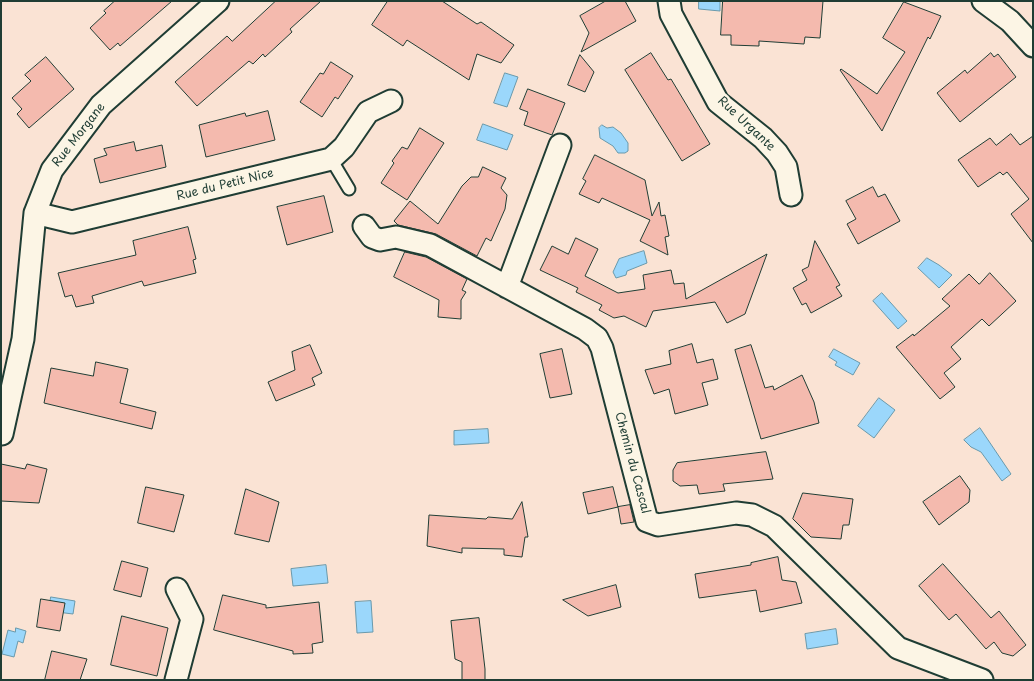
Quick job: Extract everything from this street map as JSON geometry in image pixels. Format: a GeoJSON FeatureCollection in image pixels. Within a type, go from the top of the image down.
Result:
{"type":"FeatureCollection","features":[{"type":"Feature","properties":{"kind":"street","name":"Rue Morgane"},"geometry":{"type":"LineString","coordinates":[[2,434],[23,339],[35,213],[52,170],[101,105],[218,1]]}},
{"type":"Feature","properties":{"kind":"street","name":"Rue Urgante"},"geometry":{"type":"LineString","coordinates":[[669,1],[671,14],[718,102],[763,138],[777,153],[786,168],[792,195]]}},
{"type":"Feature","properties":{"kind":"street"},"geometry":{"type":"LineString","coordinates":[[983,1],[1010,21],[1033,46]]}},
{"type":"Feature","properties":{"kind":"street"},"geometry":{"type":"LineString","coordinates":[[331,159],[344,147],[368,112],[391,101]]}},
{"type":"Feature","properties":{"kind":"street"},"geometry":{"type":"LineString","coordinates":[[507,286],[560,146]]}},
{"type":"Feature","properties":{"kind":"street","name":"Rue du Petit Nice"},"geometry":{"type":"LineString","coordinates":[[35,213],[72,222],[331,159]]}},
{"type":"Feature","properties":{"kind":"street","name":"Chemin du Cascal"},"geometry":{"type":"LineString","coordinates":[[364,226],[372,237],[380,240],[396,237],[430,245],[586,329],[597,338],[602,348],[647,521],[658,525],[736,513],[752,515],[774,526],[898,648],[982,680]]}},
{"type":"Feature","properties":{"kind":"street"},"geometry":{"type":"LineString","coordinates":[[176,680],[192,619],[177,589]]}},
{"type":"Feature","properties":{"kind":"lane"},"geometry":{"type":"LineString","coordinates":[[331,159],[349,189]]}},
{"type":"Feature","properties":{"kind":"water"},"geometry":{"type":"Polygon","coordinates":[[[699,1],[720,1],[720,11],[699,9],[699,1]]]}},
{"type":"Feature","properties":{"kind":"water"},"geometry":{"type":"Polygon","coordinates":[[[505,73],[518,77],[507,107],[494,103],[505,73]]]}},
{"type":"Feature","properties":{"kind":"water"},"geometry":{"type":"Polygon","coordinates":[[[483,124],[513,135],[507,150],[477,140],[483,124]]]}},
{"type":"Feature","properties":{"kind":"water"},"geometry":{"type":"Polygon","coordinates":[[[602,125],[607,128],[613,127],[621,133],[628,143],[628,151],[618,153],[613,146],[600,138],[599,128],[602,125]]]}},
{"type":"Feature","properties":{"kind":"water"},"geometry":{"type":"Polygon","coordinates":[[[644,251],[647,263],[627,271],[626,275],[616,278],[613,272],[619,259],[644,251]]]}},
{"type":"Feature","properties":{"kind":"water"},"geometry":{"type":"Polygon","coordinates":[[[927,258],[952,275],[939,288],[918,268],[927,258]]]}},
{"type":"Feature","properties":{"kind":"water"},"geometry":{"type":"Polygon","coordinates":[[[882,293],[907,321],[898,329],[873,301],[882,293]]]}},
{"type":"Feature","properties":{"kind":"water"},"geometry":{"type":"Polygon","coordinates":[[[834,349],[860,363],[853,375],[835,365],[837,362],[829,357],[834,349]]]}},
{"type":"Feature","properties":{"kind":"water"},"geometry":{"type":"Polygon","coordinates":[[[879,398],[895,410],[874,438],[858,426],[879,398]]]}},
{"type":"Feature","properties":{"kind":"water"},"geometry":{"type":"Polygon","coordinates":[[[980,428],[1011,474],[1002,481],[981,452],[971,447],[964,440],[980,428]]]}},
{"type":"Feature","properties":{"kind":"water"},"geometry":{"type":"Polygon","coordinates":[[[488,429],[489,443],[454,445],[454,431],[488,429]]]}},
{"type":"Feature","properties":{"kind":"water"},"geometry":{"type":"Polygon","coordinates":[[[326,565],[328,583],[293,586],[291,569],[326,565]]]}},
{"type":"Feature","properties":{"kind":"water"},"geometry":{"type":"Polygon","coordinates":[[[51,597],[75,601],[73,614],[49,611],[51,597]]]}},
{"type":"Feature","properties":{"kind":"water"},"geometry":{"type":"Polygon","coordinates":[[[371,601],[373,632],[357,633],[355,602],[371,601]]]}},
{"type":"Feature","properties":{"kind":"water"},"geometry":{"type":"Polygon","coordinates":[[[16,628],[26,631],[23,643],[18,641],[14,657],[2,654],[8,630],[15,632],[16,628]]]}},
{"type":"Feature","properties":{"kind":"water"},"geometry":{"type":"Polygon","coordinates":[[[836,629],[838,644],[807,649],[805,634],[836,629]]]}},
{"type":"Feature","properties":{"kind":"building"},"geometry":{"type":"Polygon","coordinates":[[[115,1],[172,1],[120,46],[118,43],[110,50],[90,28],[106,13],[104,11],[115,1]]]}},
{"type":"Feature","properties":{"kind":"building"},"geometry":{"type":"Polygon","coordinates":[[[276,1],[321,1],[290,29],[292,32],[265,57],[263,54],[253,64],[249,61],[197,106],[175,82],[227,36],[232,41],[276,1]]]}},
{"type":"Feature","properties":{"kind":"building"},"geometry":{"type":"Polygon","coordinates":[[[388,1],[442,1],[477,24],[481,22],[514,45],[501,63],[477,54],[469,80],[407,40],[403,46],[372,25],[388,1]]]}},
{"type":"Feature","properties":{"kind":"building"},"geometry":{"type":"Polygon","coordinates":[[[606,1],[625,1],[636,21],[581,52],[589,33],[580,16],[606,1]]]}},
{"type":"Feature","properties":{"kind":"building"},"geometry":{"type":"Polygon","coordinates":[[[723,1],[823,1],[820,38],[805,37],[804,44],[759,41],[759,46],[731,45],[731,35],[721,35],[723,1]]]}},
{"type":"Feature","properties":{"kind":"building"},"geometry":{"type":"Polygon","coordinates":[[[904,2],[941,16],[930,39],[928,37],[882,131],[840,70],[877,94],[905,52],[883,38],[904,2]]]}},
{"type":"Feature","properties":{"kind":"building"},"geometry":{"type":"Polygon","coordinates":[[[651,53],[668,80],[671,79],[710,144],[682,161],[625,70],[651,53]]]}},
{"type":"Feature","properties":{"kind":"building"},"geometry":{"type":"Polygon","coordinates":[[[991,53],[994,57],[998,54],[1016,77],[960,122],[937,93],[965,70],[967,73],[991,53]]]}},
{"type":"Feature","properties":{"kind":"building"},"geometry":{"type":"Polygon","coordinates":[[[580,55],[594,72],[585,92],[568,85],[580,55]]]}},
{"type":"Feature","properties":{"kind":"building"},"geometry":{"type":"Polygon","coordinates":[[[46,57],[74,89],[29,128],[17,114],[22,109],[12,98],[31,81],[25,75],[46,57]]]}},
{"type":"Feature","properties":{"kind":"building"},"geometry":{"type":"Polygon","coordinates":[[[331,62],[353,76],[338,99],[335,97],[322,117],[300,102],[320,73],[323,74],[331,62]]]}},
{"type":"Feature","properties":{"kind":"building"},"geometry":{"type":"Polygon","coordinates":[[[528,89],[565,103],[552,135],[524,125],[528,112],[520,109],[528,89]]]}},
{"type":"Feature","properties":{"kind":"building"},"geometry":{"type":"Polygon","coordinates":[[[268,111],[275,140],[206,157],[199,125],[245,113],[246,116],[268,111]]]}},
{"type":"Feature","properties":{"kind":"building"},"geometry":{"type":"Polygon","coordinates":[[[420,128],[444,143],[407,200],[381,183],[394,163],[392,161],[402,147],[407,149],[420,128]]]}},
{"type":"Feature","properties":{"kind":"building"},"geometry":{"type":"Polygon","coordinates":[[[1011,134],[1020,145],[1033,136],[1033,243],[1011,214],[1029,199],[1007,172],[1003,175],[1000,172],[978,187],[958,160],[990,138],[996,145],[1011,134]]]}},
{"type":"Feature","properties":{"kind":"building"},"geometry":{"type":"Polygon","coordinates":[[[134,142],[136,151],[162,145],[166,167],[100,183],[94,159],[107,155],[104,149],[134,142]]]}},
{"type":"Feature","properties":{"kind":"building"},"geometry":{"type":"Polygon","coordinates":[[[595,155],[645,180],[652,216],[659,202],[661,216],[665,215],[669,236],[665,237],[668,255],[640,241],[650,220],[602,198],[599,203],[579,194],[586,181],[583,179],[595,155]]]}},
{"type":"Feature","properties":{"kind":"building"},"geometry":{"type":"Polygon","coordinates":[[[483,167],[506,178],[501,188],[507,195],[505,209],[491,241],[486,238],[477,256],[436,234],[398,225],[394,221],[410,201],[438,224],[462,186],[471,177],[478,177],[483,167]]]}},
{"type":"Feature","properties":{"kind":"building"},"geometry":{"type":"Polygon","coordinates":[[[873,187],[878,197],[885,194],[900,221],[858,244],[847,224],[856,219],[846,201],[873,187]]]}},
{"type":"Feature","properties":{"kind":"building"},"geometry":{"type":"Polygon","coordinates":[[[324,196],[333,232],[287,245],[277,207],[324,196]]]}},
{"type":"Feature","properties":{"kind":"building"},"geometry":{"type":"Polygon","coordinates":[[[188,227],[196,259],[193,260],[196,273],[144,286],[142,281],[92,296],[94,303],[76,307],[72,295],[65,297],[58,273],[136,255],[133,241],[188,227]]]}},
{"type":"Feature","properties":{"kind":"building"},"geometry":{"type":"Polygon","coordinates":[[[576,238],[598,249],[585,276],[618,293],[645,289],[643,275],[671,270],[674,284],[684,283],[686,299],[767,254],[745,314],[727,323],[715,302],[653,311],[646,327],[624,316],[614,318],[599,310],[602,305],[576,292],[578,288],[540,270],[552,246],[568,254],[576,238]]]}},
{"type":"Feature","properties":{"kind":"building"},"geometry":{"type":"Polygon","coordinates":[[[815,241],[840,285],[836,287],[842,296],[811,313],[806,303],[802,305],[793,288],[807,280],[802,270],[808,267],[815,241]]]}},
{"type":"Feature","properties":{"kind":"building"},"geometry":{"type":"Polygon","coordinates":[[[405,252],[426,257],[467,279],[462,290],[466,292],[461,300],[461,319],[438,317],[439,300],[394,277],[405,252]]]}},
{"type":"Feature","properties":{"kind":"building"},"geometry":{"type":"Polygon","coordinates":[[[990,273],[1016,301],[989,326],[982,319],[951,347],[961,359],[944,373],[955,387],[940,399],[896,347],[913,334],[914,336],[950,306],[942,299],[969,274],[979,284],[990,273]]]}},
{"type":"Feature","properties":{"kind":"building"},"geometry":{"type":"Polygon","coordinates":[[[692,344],[697,363],[713,359],[718,379],[702,383],[708,405],[675,414],[669,389],[654,394],[645,370],[671,364],[669,351],[692,344]]]}},
{"type":"Feature","properties":{"kind":"building"},"geometry":{"type":"Polygon","coordinates":[[[310,345],[322,373],[312,378],[315,385],[276,401],[268,382],[295,370],[292,352],[310,345]]]}},
{"type":"Feature","properties":{"kind":"building"},"geometry":{"type":"Polygon","coordinates":[[[751,345],[765,388],[773,386],[774,390],[802,375],[814,402],[819,423],[761,439],[735,350],[751,345]]]}},
{"type":"Feature","properties":{"kind":"building"},"geometry":{"type":"Polygon","coordinates":[[[562,349],[572,394],[550,398],[540,354],[562,349]]]}},
{"type":"Feature","properties":{"kind":"building"},"geometry":{"type":"Polygon","coordinates":[[[96,362],[128,369],[120,403],[156,412],[152,429],[44,403],[51,368],[93,376],[96,362]]]}},
{"type":"Feature","properties":{"kind":"building"},"geometry":{"type":"Polygon","coordinates":[[[766,452],[773,479],[723,484],[725,491],[699,494],[697,485],[680,486],[673,481],[673,470],[677,463],[766,452]]]}},
{"type":"Feature","properties":{"kind":"building"},"geometry":{"type":"Polygon","coordinates":[[[1,464],[25,469],[27,464],[47,469],[39,503],[1,501],[1,464]]]}},
{"type":"Feature","properties":{"kind":"building"},"geometry":{"type":"Polygon","coordinates":[[[960,476],[970,490],[969,502],[939,525],[923,502],[960,476]]]}},
{"type":"Feature","properties":{"kind":"building"},"geometry":{"type":"Polygon","coordinates":[[[146,487],[184,495],[174,532],[138,523],[146,487]]]}},
{"type":"Feature","properties":{"kind":"building"},"geometry":{"type":"Polygon","coordinates":[[[613,487],[618,507],[588,514],[583,493],[613,487]]]}},
{"type":"Feature","properties":{"kind":"building"},"geometry":{"type":"Polygon","coordinates":[[[246,489],[279,502],[269,542],[235,534],[246,489]]]}},
{"type":"Feature","properties":{"kind":"building"},"geometry":{"type":"Polygon","coordinates":[[[803,493],[853,499],[849,525],[843,525],[841,539],[811,537],[793,519],[803,493]]]}},
{"type":"Feature","properties":{"kind":"building"},"geometry":{"type":"Polygon","coordinates":[[[522,502],[528,537],[525,537],[522,557],[504,555],[504,549],[462,548],[462,553],[427,546],[429,515],[512,519],[522,502]]]}},
{"type":"Feature","properties":{"kind":"building"},"geometry":{"type":"Polygon","coordinates":[[[630,505],[634,522],[621,524],[618,507],[630,505]]]}},
{"type":"Feature","properties":{"kind":"building"},"geometry":{"type":"Polygon","coordinates":[[[778,557],[782,580],[796,582],[802,603],[760,612],[756,590],[699,598],[695,574],[751,565],[751,563],[778,557]]]}},
{"type":"Feature","properties":{"kind":"building"},"geometry":{"type":"Polygon","coordinates":[[[122,561],[148,568],[141,597],[114,590],[122,561]]]}},
{"type":"Feature","properties":{"kind":"building"},"geometry":{"type":"Polygon","coordinates":[[[943,564],[991,618],[999,611],[1026,645],[1013,656],[1002,653],[994,642],[986,649],[956,614],[949,620],[919,586],[943,564]]]}},
{"type":"Feature","properties":{"kind":"building"},"geometry":{"type":"Polygon","coordinates":[[[616,585],[621,607],[588,616],[563,600],[616,585]]]}},
{"type":"Feature","properties":{"kind":"building"},"geometry":{"type":"Polygon","coordinates":[[[223,595],[266,605],[266,608],[319,602],[323,642],[312,644],[313,653],[293,654],[293,651],[214,630],[223,595]]]}},
{"type":"Feature","properties":{"kind":"building"},"geometry":{"type":"Polygon","coordinates":[[[41,599],[65,603],[60,631],[37,627],[41,599]]]}},
{"type":"Feature","properties":{"kind":"building"},"geometry":{"type":"Polygon","coordinates":[[[122,616],[168,628],[157,676],[111,665],[122,616]]]}},
{"type":"Feature","properties":{"kind":"building"},"geometry":{"type":"Polygon","coordinates":[[[479,618],[485,680],[462,680],[462,662],[455,659],[451,621],[479,618]]]}},
{"type":"Feature","properties":{"kind":"building"},"geometry":{"type":"Polygon","coordinates":[[[52,651],[87,659],[80,680],[45,680],[52,651]]]}}]}
